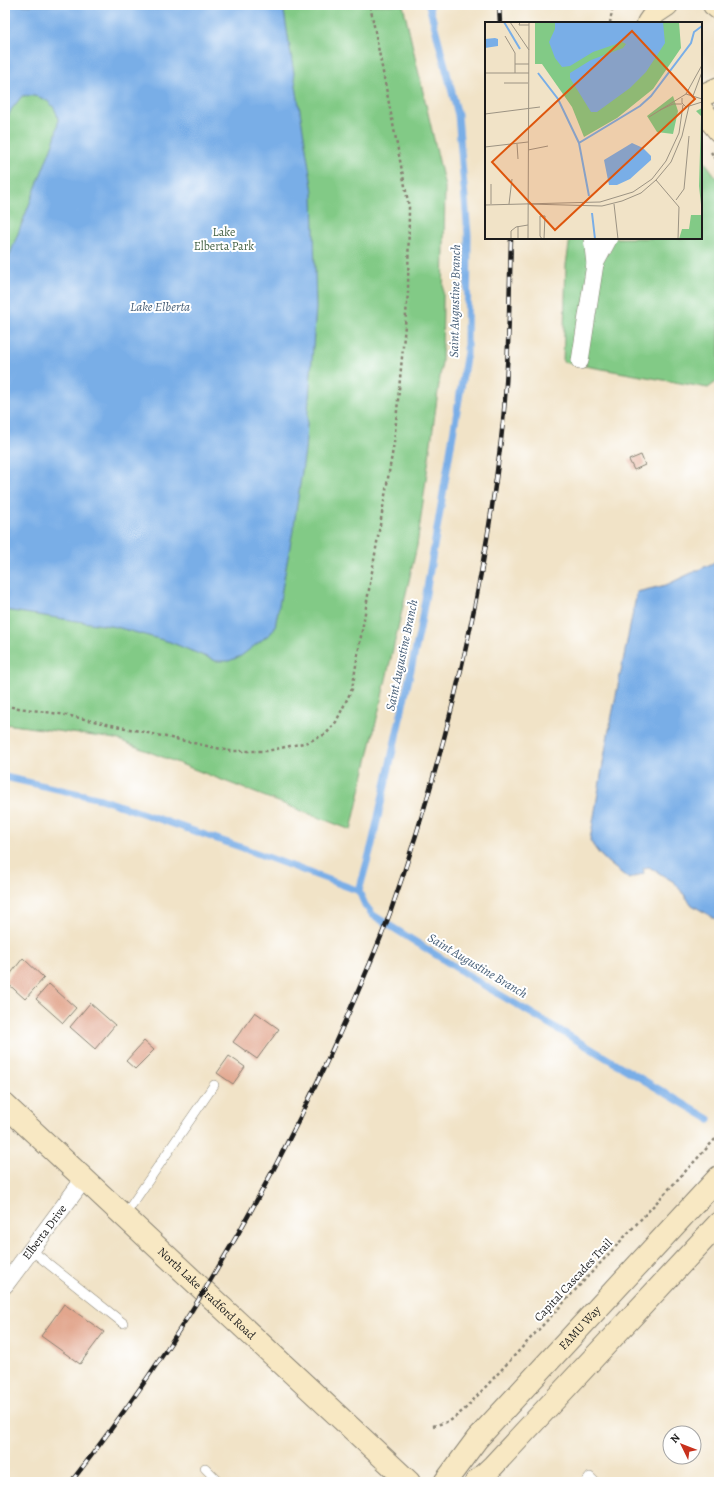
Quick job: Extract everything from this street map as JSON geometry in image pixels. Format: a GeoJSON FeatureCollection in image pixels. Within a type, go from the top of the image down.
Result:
{"type":"FeatureCollection","features":[{"type":"Feature","properties":{"kind":"street"},"geometry":{"type":"LineString","coordinates":[[647,5],[647,22]]}},
{"type":"Feature","properties":{"kind":"street"},"geometry":{"type":"LineString","coordinates":[[648,22],[655,13],[667,5]]}},
{"type":"Feature","properties":{"kind":"street"},"geometry":{"type":"LineString","coordinates":[[714,5],[719,9]]}},
{"type":"Feature","properties":{"kind":"street"},"geometry":{"type":"LineString","coordinates":[[702,96],[719,88]]}},
{"type":"Feature","properties":{"kind":"street"},"geometry":{"type":"LineString","coordinates":[[702,111],[719,131]]}},
{"type":"Feature","properties":{"kind":"street"},"geometry":{"type":"LineString","coordinates":[[580,361],[595,264],[592,239]]}},
{"type":"Feature","properties":{"kind":"street"},"geometry":{"type":"LineString","coordinates":[[595,264],[608,239]]}},
{"type":"Feature","properties":{"kind":"street","name":"North Lake Bradford Road"},"geometry":{"type":"LineString","coordinates":[[5,1105],[409,1482]]}},
{"type":"Feature","properties":{"kind":"street","name":"FAMU Way"},"geometry":{"type":"LineString","coordinates":[[445,1482],[477,1439],[719,1177]]}},
{"type":"Feature","properties":{"kind":"street","name":"Elberta Drive"},"geometry":{"type":"LineString","coordinates":[[5,1285],[84,1179]]}},
{"type":"Feature","properties":{"kind":"street"},"geometry":{"type":"LineString","coordinates":[[476,1482],[499,1460],[719,1223]]}},
{"type":"Feature","properties":{"kind":"lane"},"geometry":{"type":"LineString","coordinates":[[124,1216],[214,1085]]}},
{"type":"Feature","properties":{"kind":"lane"},"geometry":{"type":"LineString","coordinates":[[31,1250],[123,1323]]}},
{"type":"Feature","properties":{"kind":"lane"},"geometry":{"type":"LineString","coordinates":[[205,1468],[219,1482]]}},
{"type":"Feature","properties":{"kind":"lane"},"geometry":{"type":"LineString","coordinates":[[586,1482],[590,1477],[595,1482]]}},
{"type":"Feature","properties":{"kind":"path"},"geometry":{"type":"LineString","coordinates":[[5,706],[66,714],[230,751],[267,751],[308,742],[326,734],[336,722],[352,689],[394,443],[408,293],[409,207],[370,5]]}},
{"type":"Feature","properties":{"kind":"path"},"geometry":{"type":"LineString","coordinates":[[610,22],[613,5]]}},
{"type":"Feature","properties":{"kind":"path","name":"Capital Cascades Trail"},"geometry":{"type":"LineString","coordinates":[[432,1426],[450,1422],[465,1409],[719,1135]]}},
{"type":"Feature","properties":{"kind":"green space","name":"Lake Elberta Park"},"geometry":{"type":"Polygon","coordinates":[[[5,5],[403,5],[445,187],[442,362],[417,546],[351,830],[116,739],[5,724],[5,5]]]}},
{"type":"Feature","properties":{"kind":"green space"},"geometry":{"type":"Polygon","coordinates":[[[702,158],[719,181],[719,380],[708,388],[563,362],[566,265],[570,239],[702,239],[702,158]]]}},
{"type":"Feature","properties":{"kind":"water","name":"Lake Elberta"},"geometry":{"type":"Polygon","coordinates":[[[5,5],[283,5],[313,192],[316,308],[305,451],[294,525],[275,627],[271,633],[241,656],[229,661],[216,661],[170,642],[116,627],[5,610],[5,267],[55,138],[58,119],[56,112],[50,103],[40,97],[22,96],[11,110],[5,123],[5,5]]]}},
{"type":"Feature","properties":{"kind":"water"},"geometry":{"type":"Polygon","coordinates":[[[719,558],[719,921],[692,905],[674,882],[649,867],[643,868],[644,873],[629,879],[602,857],[590,840],[607,740],[637,592],[666,585],[713,563],[719,558]]]}},
{"type":"Feature","properties":{"kind":"building"},"geometry":{"type":"Polygon","coordinates":[[[641,455],[645,465],[634,470],[629,460],[641,455]]]}},
{"type":"Feature","properties":{"kind":"building"},"geometry":{"type":"Polygon","coordinates":[[[23,958],[44,978],[25,999],[5,981],[23,958]]]}},
{"type":"Feature","properties":{"kind":"building"},"geometry":{"type":"Polygon","coordinates":[[[49,984],[76,1008],[63,1023],[36,999],[49,984]]]}},
{"type":"Feature","properties":{"kind":"building"},"geometry":{"type":"Polygon","coordinates":[[[90,1003],[115,1025],[95,1049],[70,1027],[90,1003]]]}},
{"type":"Feature","properties":{"kind":"building"},"geometry":{"type":"Polygon","coordinates":[[[255,1012],[279,1029],[257,1059],[233,1042],[255,1012]]]}},
{"type":"Feature","properties":{"kind":"building"},"geometry":{"type":"Polygon","coordinates":[[[144,1041],[154,1050],[135,1069],[126,1061],[144,1041]]]}},
{"type":"Feature","properties":{"kind":"building"},"geometry":{"type":"Polygon","coordinates":[[[229,1056],[245,1067],[233,1084],[217,1073],[229,1056]]]}},
{"type":"Feature","properties":{"kind":"building"},"geometry":{"type":"Polygon","coordinates":[[[64,1304],[104,1332],[80,1364],[41,1336],[64,1304]]]}},
{"type":"Feature","properties":{"kind":"waterway","name":"Saint Augustine Branch"},"geometry":{"type":"LineString","coordinates":[[429,5],[458,115],[468,235],[467,352],[420,629],[372,844],[359,891],[365,905],[373,915],[482,984],[709,1119]]}},
{"type":"Feature","properties":{"kind":"waterway"},"geometry":{"type":"LineString","coordinates":[[5,777],[101,799],[243,848],[359,891]]}},
{"type":"Feature","properties":{"kind":"railway"},"geometry":{"type":"LineString","coordinates":[[499,5],[500,22]]}},
{"type":"Feature","properties":{"kind":"railway"},"geometry":{"type":"LineString","coordinates":[[71,1482],[151,1373],[188,1317],[257,1201],[318,1080],[363,980],[390,913],[444,739],[459,680],[483,560],[493,500],[504,415],[511,239]]}}]}
